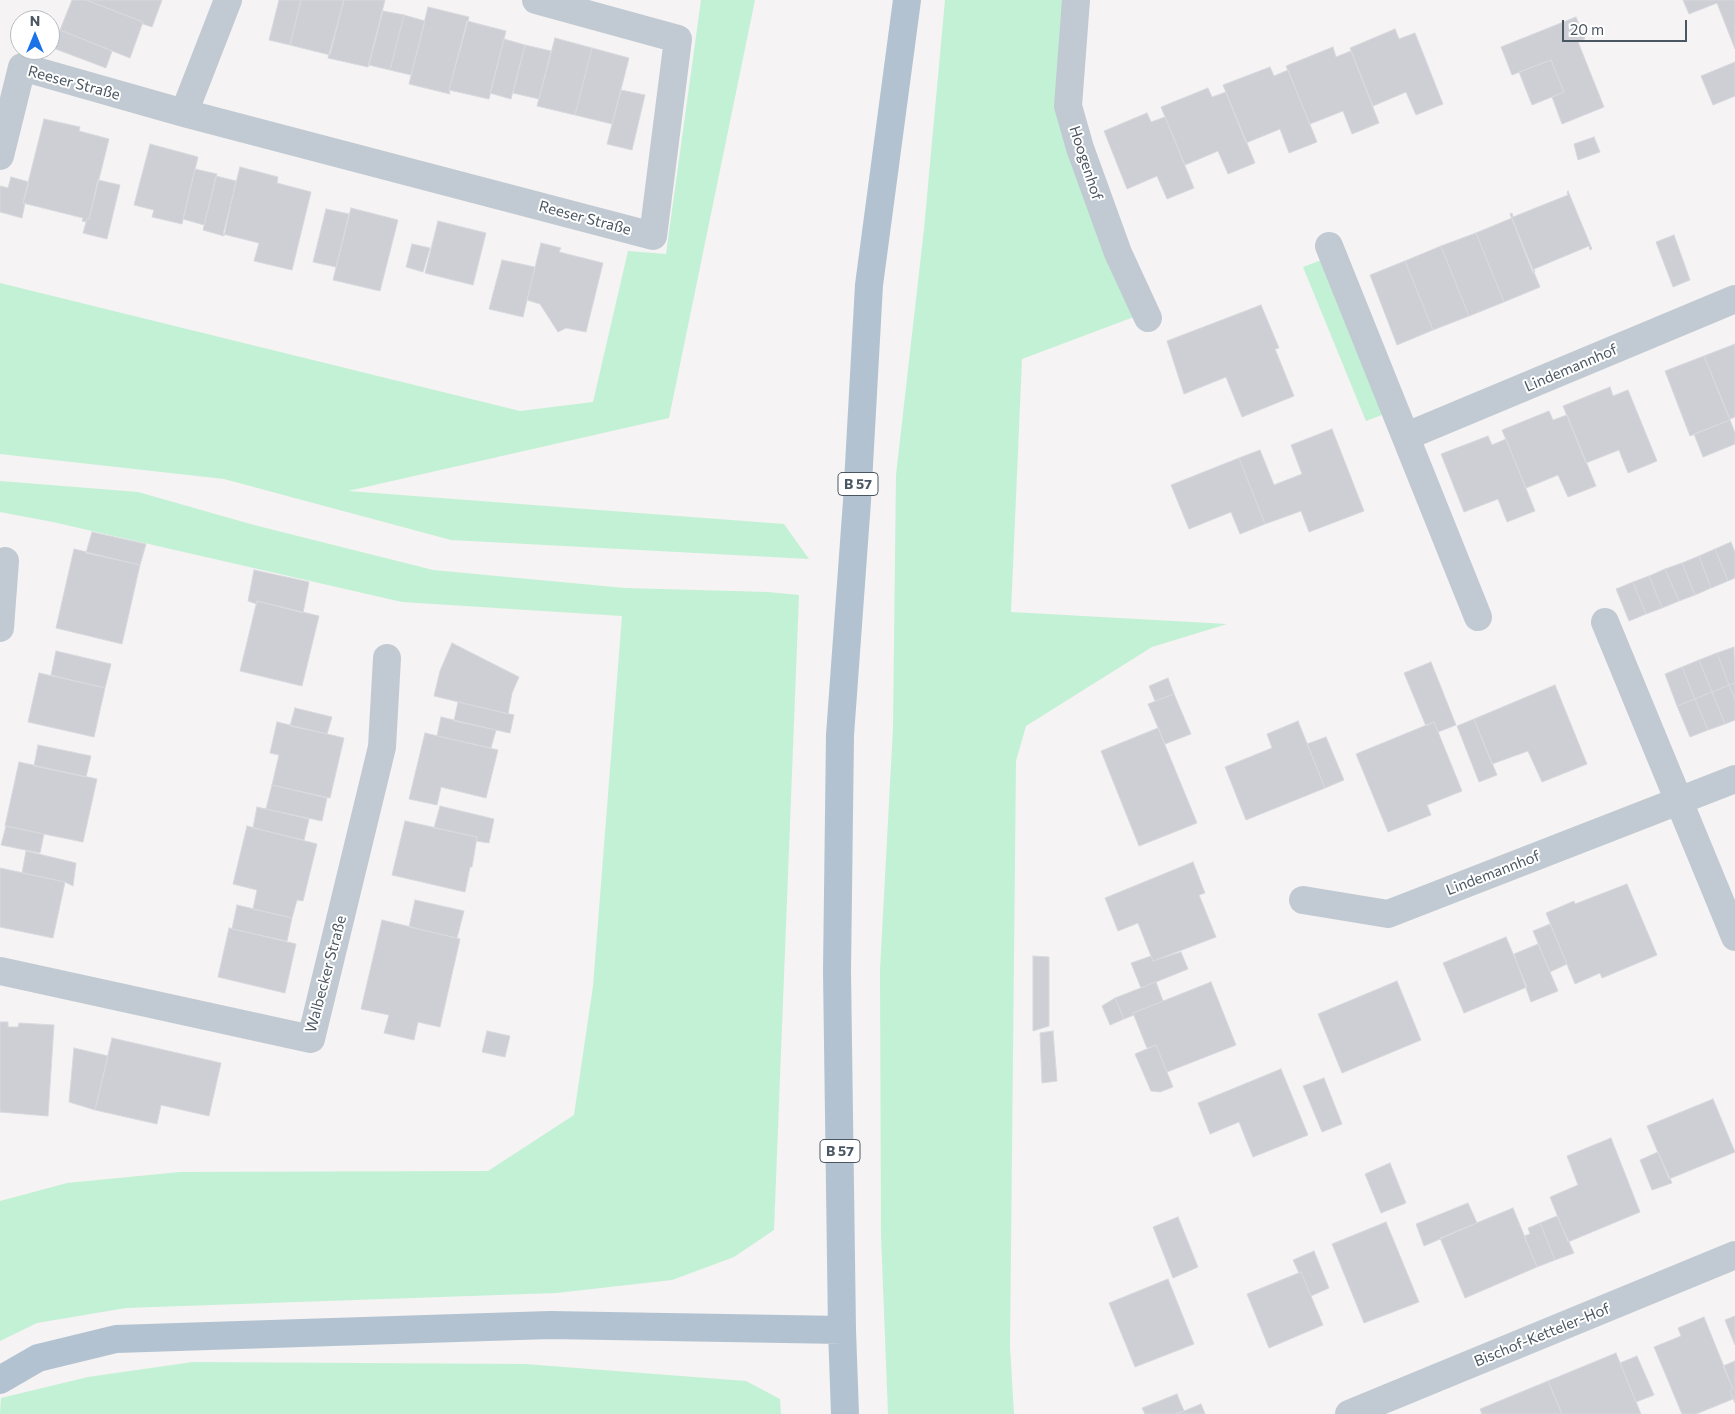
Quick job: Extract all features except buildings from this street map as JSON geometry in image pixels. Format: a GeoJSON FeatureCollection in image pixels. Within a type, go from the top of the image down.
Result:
{"type":"FeatureCollection","features":[{"type":"Feature","properties":{"kind":"main road","name":"B 57"},"geometry":{"type":"LineString","coordinates":[[845,1414],[837,971],[840,735],[870,284],[907,0]]}},
{"type":"Feature","properties":{"kind":"main road"},"geometry":{"type":"LineString","coordinates":[[0,1380],[38,1358],[116,1339],[550,1326],[842,1330]]}},
{"type":"Feature","properties":{"kind":"street"},"geometry":{"type":"LineString","coordinates":[[184,113],[228,0]]}},
{"type":"Feature","properties":{"kind":"street","name":"Reeser Straße"},"geometry":{"type":"LineString","coordinates":[[0,156],[22,68],[184,113],[653,236],[678,39],[536,0]]}},
{"type":"Feature","properties":{"kind":"street","name":"Hoogenhof"},"geometry":{"type":"LineString","coordinates":[[1076,0],[1068,106],[1080,148],[1118,253],[1148,318]]}},
{"type":"Feature","properties":{"kind":"street"},"geometry":{"type":"LineString","coordinates":[[1330,246],[1478,617]]}},
{"type":"Feature","properties":{"kind":"street","name":"Lindemannhof"},"geometry":{"type":"LineString","coordinates":[[1407,436],[1735,299]]}},
{"type":"Feature","properties":{"kind":"street"},"geometry":{"type":"LineString","coordinates":[[0,628],[5,561]]}},
{"type":"Feature","properties":{"kind":"street"},"geometry":{"type":"LineString","coordinates":[[1605,622],[1735,937]]}},
{"type":"Feature","properties":{"kind":"street","name":"Walbecker Straße"},"geometry":{"type":"LineString","coordinates":[[0,970],[311,1039],[382,747],[387,658]]}},
{"type":"Feature","properties":{"kind":"street","name":"Lindemannhof"},"geometry":{"type":"LineString","coordinates":[[1303,900],[1388,914],[1735,779]]}},
{"type":"Feature","properties":{"kind":"street","name":"Bischof-Ketteler-Hof"},"geometry":{"type":"LineString","coordinates":[[1349,1414],[1735,1255]]}},
{"type":"Feature","properties":{"kind":"green space"},"geometry":{"type":"Polygon","coordinates":[[[701,0],[755,0],[669,418],[348,491],[784,524],[809,559],[451,540],[224,479],[0,454],[0,283],[520,411],[593,402],[628,251],[666,254],[701,0]]]}},
{"type":"Feature","properties":{"kind":"green space"},"geometry":{"type":"Polygon","coordinates":[[[945,0],[1066,0],[1060,124],[1139,315],[1022,359],[1011,612],[1227,624],[1152,647],[1026,726],[1016,761],[1010,1346],[1014,1414],[888,1414],[881,1235],[880,970],[893,728],[896,475],[924,229],[945,0]]]}},
{"type":"Feature","properties":{"kind":"green space"},"geometry":{"type":"Polygon","coordinates":[[[1324,259],[1387,413],[1366,421],[1303,267],[1324,259]]]}},
{"type":"Feature","properties":{"kind":"green space"},"geometry":{"type":"Polygon","coordinates":[[[0,481],[138,492],[254,525],[433,570],[625,588],[768,592],[799,595],[774,1230],[734,1257],[672,1280],[556,1293],[126,1308],[37,1323],[0,1341],[0,1201],[67,1183],[180,1172],[488,1171],[574,1115],[593,986],[622,616],[402,602],[53,522],[0,512],[0,481]]]}},
{"type":"Feature","properties":{"kind":"green space"},"geometry":{"type":"Polygon","coordinates":[[[193,1362],[525,1364],[746,1381],[780,1399],[781,1414],[0,1414],[1,1398],[88,1377],[193,1362]]]}}]}
